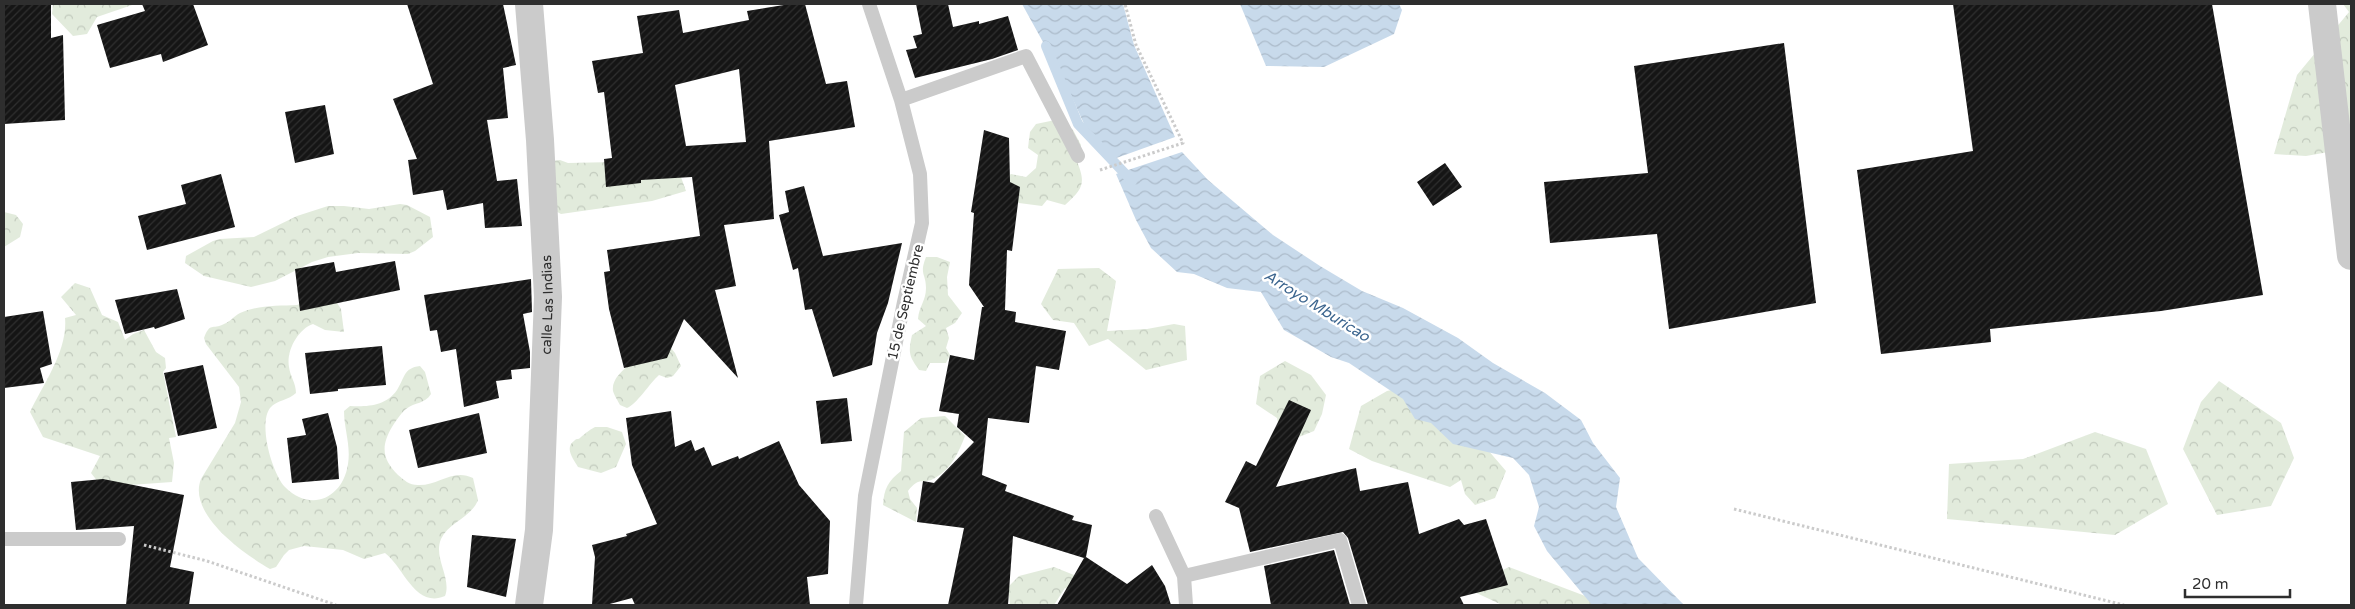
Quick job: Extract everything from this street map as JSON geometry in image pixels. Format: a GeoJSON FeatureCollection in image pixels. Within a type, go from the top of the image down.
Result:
{"type":"FeatureCollection","features":[{"type":"Feature","properties":{"kind":"street","name":"calle Las Indias"},"geometry":{"type":"LineString","coordinates":[[529,4],[540,140],[548,297],[539,530],[529,605]]}},
{"type":"Feature","properties":{"kind":"street"},"geometry":{"type":"LineString","coordinates":[[2322,4],[2351,256]]}},
{"type":"Feature","properties":{"kind":"lane","name":"15 de Septiembre"},"geometry":{"type":"LineString","coordinates":[[856,605],[865,496],[922,223],[920,174],[901,100],[869,4]]}},
{"type":"Feature","properties":{"kind":"lane"},"geometry":{"type":"LineString","coordinates":[[901,100],[1026,56],[1078,156]]}},
{"type":"Feature","properties":{"kind":"lane"},"geometry":{"type":"LineString","coordinates":[[1156,516],[1184,576],[1186,605]]}},
{"type":"Feature","properties":{"kind":"lane"},"geometry":{"type":"LineString","coordinates":[[4,539],[119,539]]}},
{"type":"Feature","properties":{"kind":"lane"},"geometry":{"type":"LineString","coordinates":[[1184,576],[1340,540],[1359,605]]}},
{"type":"Feature","properties":{"kind":"path"},"geometry":{"type":"LineString","coordinates":[[1099,170],[1183,143],[1136,45],[1126,4]]}},
{"type":"Feature","properties":{"kind":"path"},"geometry":{"type":"LineString","coordinates":[[1734,509],[2124,605]]}},
{"type":"Feature","properties":{"kind":"path"},"geometry":{"type":"LineString","coordinates":[[119,539],[207,560],[336,605]]}},
{"type":"Feature","properties":{"kind":"green space"},"geometry":{"type":"Polygon","coordinates":[[[53,4],[135,4],[97,17],[87,34],[73,36],[52,14],[53,4]]]}},
{"type":"Feature","properties":{"kind":"green space"},"geometry":{"type":"Polygon","coordinates":[[[2343,4],[2351,4],[2351,148],[2306,156],[2274,154],[2297,75],[2349,12],[2343,4]]]}},
{"type":"Feature","properties":{"kind":"green space"},"geometry":{"type":"Polygon","coordinates":[[[1060,119],[1073,130],[1081,145],[1076,159],[1082,180],[1076,194],[1065,205],[1047,200],[1042,206],[1019,203],[998,189],[1001,182],[1011,174],[1026,177],[1036,168],[1038,155],[1028,148],[1030,132],[1036,124],[1060,119]]]}},
{"type":"Feature","properties":{"kind":"green space"},"geometry":{"type":"Polygon","coordinates":[[[560,160],[568,163],[614,162],[677,166],[686,191],[652,201],[561,214],[546,206],[552,161],[560,160]]]}},
{"type":"Feature","properties":{"kind":"green space"},"geometry":{"type":"Polygon","coordinates":[[[400,204],[407,205],[430,217],[433,237],[408,254],[358,253],[328,257],[312,262],[275,281],[251,287],[204,276],[185,263],[186,256],[213,241],[254,237],[297,216],[328,206],[369,209],[400,204]]]}},
{"type":"Feature","properties":{"kind":"green space"},"geometry":{"type":"Polygon","coordinates":[[[4,212],[16,215],[23,224],[20,237],[4,247],[4,212]]]}},
{"type":"Feature","properties":{"kind":"green space"},"geometry":{"type":"Polygon","coordinates":[[[926,257],[937,257],[950,262],[947,277],[948,295],[962,313],[955,323],[946,328],[949,338],[946,348],[950,355],[946,363],[930,363],[926,371],[919,370],[911,358],[910,346],[912,335],[926,326],[918,319],[926,293],[923,271],[926,257]]]}},
{"type":"Feature","properties":{"kind":"green space"},"geometry":{"type":"Polygon","coordinates":[[[1099,268],[1116,281],[1107,331],[1147,329],[1174,324],[1185,326],[1187,360],[1146,370],[1108,339],[1089,346],[1074,323],[1053,320],[1041,304],[1058,269],[1099,268]]]}},
{"type":"Feature","properties":{"kind":"green space"},"geometry":{"type":"Polygon","coordinates":[[[75,283],[90,288],[102,315],[118,322],[125,340],[133,334],[144,330],[156,352],[165,358],[166,368],[163,372],[176,437],[169,438],[174,463],[172,482],[102,487],[91,473],[100,456],[43,437],[30,412],[59,354],[65,330],[65,318],[76,315],[61,297],[75,283]]]}},
{"type":"Feature","properties":{"kind":"green space"},"geometry":{"type":"Polygon","coordinates":[[[304,302],[337,303],[341,309],[344,332],[325,330],[313,324],[294,341],[289,354],[289,361],[296,393],[270,408],[265,425],[268,448],[275,471],[285,487],[295,495],[305,499],[315,500],[333,493],[340,486],[348,464],[349,450],[344,411],[350,406],[369,406],[382,402],[393,395],[407,371],[420,366],[425,372],[431,394],[426,400],[406,409],[400,415],[388,434],[385,453],[389,464],[398,475],[412,484],[425,485],[459,475],[473,478],[478,500],[475,506],[449,528],[441,539],[439,546],[447,589],[445,596],[426,597],[418,592],[385,553],[364,559],[343,550],[304,546],[289,550],[276,567],[270,569],[246,554],[220,531],[202,506],[199,492],[201,479],[235,423],[241,402],[239,387],[206,344],[204,338],[206,333],[210,328],[220,326],[247,310],[268,306],[297,305],[304,302]]]}},
{"type":"Feature","properties":{"kind":"green space"},"geometry":{"type":"Polygon","coordinates":[[[666,342],[675,353],[681,366],[673,376],[667,378],[659,375],[631,406],[627,408],[620,405],[613,391],[614,383],[618,376],[633,362],[666,342]]]}},
{"type":"Feature","properties":{"kind":"green space"},"geometry":{"type":"Polygon","coordinates":[[[1285,361],[1311,375],[1326,395],[1322,414],[1314,431],[1299,437],[1278,423],[1277,418],[1256,404],[1260,376],[1285,361]]]}},
{"type":"Feature","properties":{"kind":"green space"},"geometry":{"type":"Polygon","coordinates":[[[2219,381],[2281,423],[2294,458],[2271,506],[2217,515],[2183,449],[2201,402],[2219,381]]]}},
{"type":"Feature","properties":{"kind":"green space"},"geometry":{"type":"Polygon","coordinates":[[[1414,385],[1456,413],[1506,471],[1495,498],[1475,505],[1465,494],[1461,480],[1450,487],[1372,461],[1349,449],[1361,406],[1387,391],[1414,385]]]}},
{"type":"Feature","properties":{"kind":"green space"},"geometry":{"type":"Polygon","coordinates":[[[945,416],[965,436],[957,454],[946,470],[931,480],[916,483],[908,491],[910,499],[917,508],[916,522],[883,505],[884,494],[890,482],[901,471],[904,432],[921,418],[945,416]]]}},
{"type":"Feature","properties":{"kind":"green space"},"geometry":{"type":"Polygon","coordinates":[[[595,427],[607,427],[622,432],[626,444],[616,467],[601,473],[578,467],[572,458],[570,450],[571,444],[576,439],[595,427]]]}},
{"type":"Feature","properties":{"kind":"green space"},"geometry":{"type":"Polygon","coordinates":[[[2095,432],[2146,449],[2168,504],[2115,535],[1947,519],[1949,464],[2023,459],[2095,432]]]}},
{"type":"Feature","properties":{"kind":"green space"},"geometry":{"type":"Polygon","coordinates":[[[1054,567],[1074,575],[1084,588],[1074,592],[1065,588],[1054,605],[1010,605],[1008,587],[1019,576],[1054,567]]]}},
{"type":"Feature","properties":{"kind":"green space"},"geometry":{"type":"Polygon","coordinates":[[[1509,567],[1605,605],[1502,605],[1466,588],[1509,567]]]}},
{"type":"Feature","properties":{"kind":"water"},"geometry":{"type":"Polygon","coordinates":[[[1022,4],[1123,4],[1134,45],[1175,137],[1108,161],[1085,126],[1064,80],[1022,4]]]}},
{"type":"Feature","properties":{"kind":"water"},"geometry":{"type":"Polygon","coordinates":[[[1240,4],[1399,4],[1402,10],[1394,34],[1324,67],[1266,66],[1240,4]]]}},
{"type":"Feature","properties":{"kind":"water"},"geometry":{"type":"Polygon","coordinates":[[[1182,152],[1208,180],[1273,235],[1362,291],[1403,308],[1458,338],[1493,363],[1545,393],[1581,420],[1593,443],[1620,478],[1616,507],[1638,558],[1684,605],[1592,605],[1547,551],[1534,526],[1539,507],[1529,475],[1513,458],[1453,444],[1431,423],[1415,419],[1403,399],[1349,363],[1331,357],[1284,330],[1261,292],[1227,288],[1194,274],[1177,272],[1151,248],[1136,220],[1116,174],[1182,152]]]}},
{"type":"Feature","properties":{"kind":"building"},"geometry":{"type":"Polygon","coordinates":[[[4,4],[51,4],[51,38],[63,35],[65,120],[4,124],[4,4]]]}},
{"type":"Feature","properties":{"kind":"building"},"geometry":{"type":"Polygon","coordinates":[[[142,4],[193,4],[208,45],[163,62],[161,54],[110,68],[97,25],[145,11],[142,4]]]}},
{"type":"Feature","properties":{"kind":"building"},"geometry":{"type":"Polygon","coordinates":[[[407,4],[503,4],[516,65],[503,68],[508,118],[487,120],[497,181],[517,179],[522,226],[485,228],[483,203],[447,210],[443,190],[413,195],[408,160],[417,159],[393,99],[433,84],[407,4]]]}},
{"type":"Feature","properties":{"kind":"building"},"geometry":{"type":"Polygon","coordinates":[[[790,4],[805,4],[826,84],[847,81],[855,127],[769,141],[774,219],[724,225],[736,286],[715,290],[738,378],[684,319],[667,358],[624,368],[609,309],[604,272],[610,271],[607,250],[700,236],[692,177],[641,180],[641,183],[606,187],[604,159],[612,158],[604,92],[598,93],[592,61],[643,53],[637,16],[679,10],[683,33],[749,20],[747,11],[790,4]],[[739,69],[675,85],[686,146],[746,142],[739,69]]]}},
{"type":"Feature","properties":{"kind":"building"},"geometry":{"type":"Polygon","coordinates":[[[916,4],[948,4],[953,27],[979,21],[979,24],[1008,16],[1018,50],[992,59],[915,78],[906,50],[917,48],[913,36],[922,34],[916,4]]]}},
{"type":"Feature","properties":{"kind":"building"},"geometry":{"type":"Polygon","coordinates":[[[1953,4],[2212,4],[2263,295],[2161,311],[1990,329],[1991,342],[1881,354],[1857,170],[1973,151],[1953,4]]]}},
{"type":"Feature","properties":{"kind":"building"},"geometry":{"type":"Polygon","coordinates":[[[1784,43],[1816,303],[1669,329],[1657,234],[1550,243],[1544,182],[1648,173],[1634,66],[1784,43]]]}},
{"type":"Feature","properties":{"kind":"building"},"geometry":{"type":"Polygon","coordinates":[[[325,105],[334,154],[295,163],[285,112],[325,105]]]}},
{"type":"Feature","properties":{"kind":"building"},"geometry":{"type":"Polygon","coordinates":[[[984,130],[1009,138],[1010,182],[1020,187],[1012,251],[1007,250],[1005,310],[1016,312],[1015,322],[1066,331],[1059,370],[1036,366],[1029,423],[988,418],[982,475],[1007,485],[1005,491],[1074,516],[1072,520],[1092,525],[1086,557],[1127,584],[1152,565],[1165,586],[1171,605],[1057,605],[1084,558],[1013,536],[1008,605],[948,605],[964,528],[917,522],[923,481],[934,483],[974,442],[957,427],[959,414],[939,411],[950,355],[974,360],[982,307],[984,307],[969,285],[974,213],[971,212],[984,130]]]}},
{"type":"Feature","properties":{"kind":"building"},"geometry":{"type":"Polygon","coordinates":[[[1445,163],[1462,187],[1433,206],[1417,182],[1445,163]]]}},
{"type":"Feature","properties":{"kind":"building"},"geometry":{"type":"Polygon","coordinates":[[[221,174],[235,227],[147,250],[138,216],[186,204],[181,185],[221,174]]]}},
{"type":"Feature","properties":{"kind":"building"},"geometry":{"type":"Polygon","coordinates":[[[804,186],[823,256],[902,243],[888,303],[877,333],[872,365],[833,377],[812,309],[805,310],[798,268],[793,270],[779,215],[789,212],[785,191],[804,186]]]}},
{"type":"Feature","properties":{"kind":"building"},"geometry":{"type":"Polygon","coordinates":[[[395,261],[400,290],[300,311],[295,269],[334,262],[336,272],[395,261]]]}},
{"type":"Feature","properties":{"kind":"building"},"geometry":{"type":"Polygon","coordinates":[[[531,279],[532,312],[523,314],[530,352],[530,368],[511,370],[512,379],[496,381],[499,398],[464,407],[456,349],[441,352],[437,330],[430,331],[424,295],[531,279]]]}},
{"type":"Feature","properties":{"kind":"building"},"geometry":{"type":"Polygon","coordinates":[[[177,289],[185,319],[155,329],[154,327],[125,334],[115,300],[177,289]]]}},
{"type":"Feature","properties":{"kind":"building"},"geometry":{"type":"Polygon","coordinates":[[[43,311],[52,364],[40,368],[44,383],[4,388],[4,317],[43,311]]]}},
{"type":"Feature","properties":{"kind":"building"},"geometry":{"type":"Polygon","coordinates":[[[382,346],[386,385],[338,389],[338,391],[310,394],[305,353],[382,346]]]}},
{"type":"Feature","properties":{"kind":"building"},"geometry":{"type":"Polygon","coordinates":[[[203,365],[217,428],[178,436],[164,373],[203,365]]]}},
{"type":"Feature","properties":{"kind":"building"},"geometry":{"type":"Polygon","coordinates":[[[847,398],[852,441],[821,444],[816,401],[847,398]]]}},
{"type":"Feature","properties":{"kind":"building"},"geometry":{"type":"Polygon","coordinates":[[[1289,400],[1311,410],[1276,487],[1356,468],[1360,491],[1408,482],[1419,534],[1459,519],[1464,525],[1486,519],[1508,585],[1460,597],[1464,605],[1368,605],[1348,538],[1343,532],[1250,552],[1239,508],[1225,502],[1246,461],[1256,466],[1289,400]]]}},
{"type":"Feature","properties":{"kind":"building"},"geometry":{"type":"Polygon","coordinates":[[[671,411],[675,447],[691,440],[695,451],[704,447],[712,466],[738,456],[739,459],[779,441],[799,485],[830,521],[828,574],[807,577],[810,605],[635,605],[632,598],[606,605],[592,605],[595,557],[592,545],[627,536],[626,534],[657,524],[632,465],[626,418],[671,411]]]}},
{"type":"Feature","properties":{"kind":"building"},"geometry":{"type":"Polygon","coordinates":[[[328,413],[337,447],[339,479],[292,483],[287,438],[306,435],[302,419],[328,413]]]}},
{"type":"Feature","properties":{"kind":"building"},"geometry":{"type":"Polygon","coordinates":[[[479,413],[487,453],[418,468],[409,430],[479,413]]]}},
{"type":"Feature","properties":{"kind":"building"},"geometry":{"type":"Polygon","coordinates":[[[103,479],[184,495],[170,567],[194,572],[189,605],[126,605],[134,526],[76,530],[71,482],[103,479]]]}},
{"type":"Feature","properties":{"kind":"building"},"geometry":{"type":"Polygon","coordinates":[[[472,535],[516,539],[506,597],[467,587],[472,535]]]}},
{"type":"Feature","properties":{"kind":"building"},"geometry":{"type":"Polygon","coordinates":[[[1334,550],[1350,605],[1271,605],[1264,566],[1334,550]]]}},
{"type":"Feature","properties":{"kind":"waterway","name":"Arroyo Mburicao"},"geometry":{"type":"LineString","coordinates":[[1046,46],[1078,124],[1132,181]]}}]}
